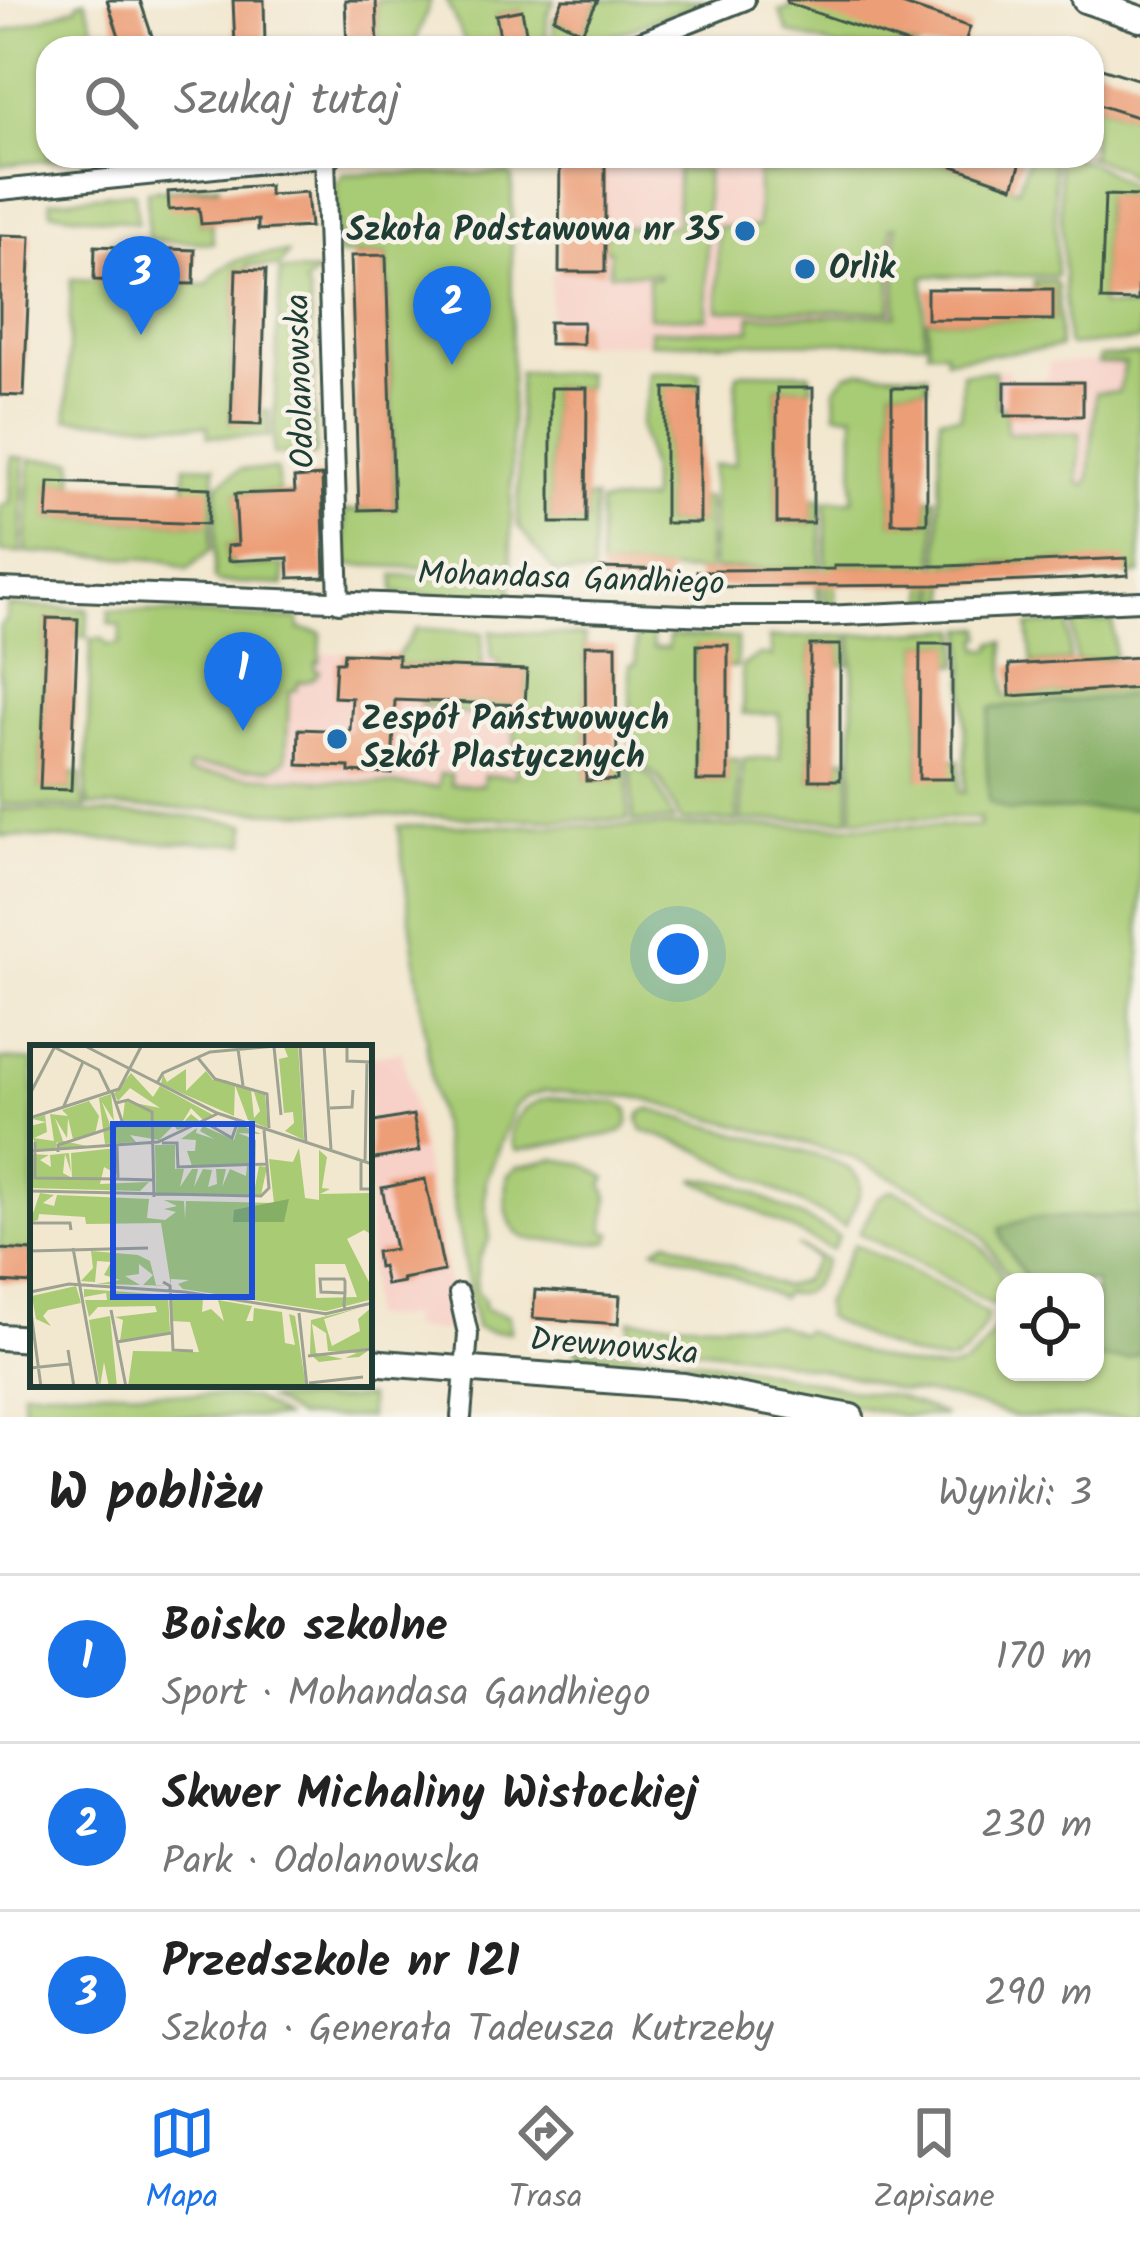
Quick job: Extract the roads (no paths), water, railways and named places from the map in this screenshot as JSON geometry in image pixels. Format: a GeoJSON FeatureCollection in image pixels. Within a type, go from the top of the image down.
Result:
{"type":"FeatureCollection","features":[{"type":"Feature","properties":{"kind":"main road"},"geometry":{"type":"LineString","coordinates":[[1085,0],[1140,19]]}},
{"type":"Feature","properties":{"kind":"main road"},"geometry":{"type":"LineString","coordinates":[[0,1337],[30,1340]]}},
{"type":"Feature","properties":{"kind":"main road","name":"Drewnowska"},"geometry":{"type":"LineString","coordinates":[[372,1362],[684,1386],[851,1417]]}},
{"type":"Feature","properties":{"kind":"street"},"geometry":{"type":"LineString","coordinates":[[655,36],[745,0]]}},
{"type":"Feature","properties":{"kind":"street"},"geometry":{"type":"LineString","coordinates":[[0,190],[219,168]]}},
{"type":"Feature","properties":{"kind":"street","name":"Odolanowska"},"geometry":{"type":"LineString","coordinates":[[329,168],[339,603]]}},
{"type":"Feature","properties":{"kind":"street","name":"Mohandasa Gandhiego"},"geometry":{"type":"LineString","coordinates":[[0,588],[711,616],[1140,601]]}},
{"type":"Feature","properties":{"kind":"street"},"geometry":{"type":"LineString","coordinates":[[459,1294],[468,1334],[461,1417]]}},
{"type":"Feature","properties":{"kind":"place","name":"Szkoła Podstawowa nr 35"},"geometry":{"type":"Point","coordinates":[745,231]}},
{"type":"Feature","properties":{"kind":"place","name":"Orlik"},"geometry":{"type":"Point","coordinates":[805,269]}},
{"type":"Feature","properties":{"kind":"place","name":"Przedszkole nr 121"},"geometry":{"type":"Point","coordinates":[141,335]}},
{"type":"Feature","properties":{"kind":"place","name":"Skwer Michaliny Wisłockiej"},"geometry":{"type":"Point","coordinates":[452,365]}},
{"type":"Feature","properties":{"kind":"place","name":"Boisko szkolne"},"geometry":{"type":"Point","coordinates":[243,731]}},
{"type":"Feature","properties":{"kind":"place","name":"Zespół Państwowych Szkół Plastycznych"},"geometry":{"type":"Point","coordinates":[337,739]}}]}
